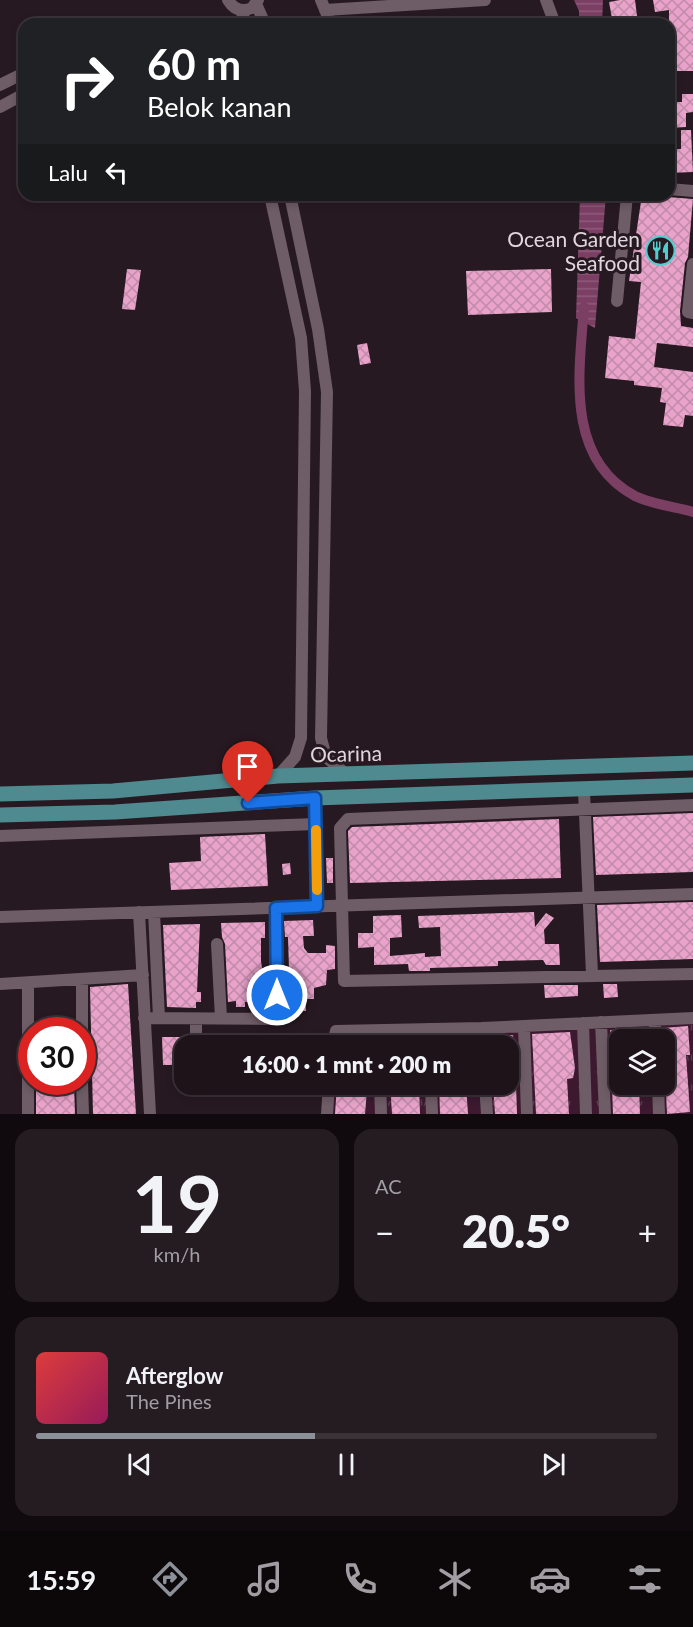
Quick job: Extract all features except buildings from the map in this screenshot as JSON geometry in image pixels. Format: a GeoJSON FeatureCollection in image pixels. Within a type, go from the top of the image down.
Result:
{"type":"FeatureCollection","features":[{"type":"Feature","properties":{"kind":"main road","name":"Ocarina"},"geometry":{"type":"LineString","coordinates":[[0,794],[113,791],[278,776],[693,763]]}},
{"type":"Feature","properties":{"kind":"main road","name":"Ocarina"},"geometry":{"type":"LineString","coordinates":[[0,815],[115,812],[315,798],[584,791],[693,785]]}},
{"type":"Feature","properties":{"kind":"main road"},"geometry":{"type":"LineString","coordinates":[[113,791],[115,812]]}},
{"type":"Feature","properties":{"kind":"street"},"geometry":{"type":"LineString","coordinates":[[228,0],[234,8],[241,10],[257,2],[263,18]]}},
{"type":"Feature","properties":{"kind":"street"},"geometry":{"type":"LineString","coordinates":[[323,5],[485,0]]}},
{"type":"Feature","properties":{"kind":"street"},"geometry":{"type":"LineString","coordinates":[[546,0],[553,18]]}},
{"type":"Feature","properties":{"kind":"street"},"geometry":{"type":"LineString","coordinates":[[241,10],[244,18]]}},
{"type":"Feature","properties":{"kind":"street"},"geometry":{"type":"LineString","coordinates":[[0,85],[18,76]]}},
{"type":"Feature","properties":{"kind":"street"},"geometry":{"type":"LineString","coordinates":[[0,107],[18,97]]}},
{"type":"Feature","properties":{"kind":"street"},"geometry":{"type":"LineString","coordinates":[[675,190],[693,191]]}},
{"type":"Feature","properties":{"kind":"street"},"geometry":{"type":"LineString","coordinates":[[271,201],[301,338],[304,380],[301,738],[295,758],[278,776]]}},
{"type":"Feature","properties":{"kind":"street"},"geometry":{"type":"LineString","coordinates":[[291,201],[318,328],[327,392],[321,738],[326,757],[347,775]]}},
{"type":"Feature","properties":{"kind":"street"},"geometry":{"type":"LineString","coordinates":[[617,302],[626,201]]}},
{"type":"Feature","properties":{"kind":"street"},"geometry":{"type":"LineString","coordinates":[[284,262],[303,258]]}},
{"type":"Feature","properties":{"kind":"street"},"geometry":{"type":"LineString","coordinates":[[693,264],[688,312],[693,313]]}},
{"type":"Feature","properties":{"kind":"street"},"geometry":{"type":"LineString","coordinates":[[584,791],[592,975]]}},
{"type":"Feature","properties":{"kind":"street"},"geometry":{"type":"LineString","coordinates":[[315,798],[317,906]]}},
{"type":"Feature","properties":{"kind":"street"},"geometry":{"type":"LineString","coordinates":[[693,805],[585,807],[348,819],[340,828],[344,905],[343,977],[345,982],[693,974]]}},
{"type":"Feature","properties":{"kind":"street"},"geometry":{"type":"LineString","coordinates":[[0,836],[316,824]]}},
{"type":"Feature","properties":{"kind":"street"},"geometry":{"type":"LineString","coordinates":[[0,916],[693,894]]}},
{"type":"Feature","properties":{"kind":"street"},"geometry":{"type":"LineString","coordinates":[[144,1018],[276,1017],[276,908]]}},
{"type":"Feature","properties":{"kind":"street"},"geometry":{"type":"LineString","coordinates":[[139,912],[150,1114]]}},
{"type":"Feature","properties":{"kind":"street"},"geometry":{"type":"LineString","coordinates":[[154,912],[159,1018]]}},
{"type":"Feature","properties":{"kind":"street"},"geometry":{"type":"LineString","coordinates":[[217,944],[221,1018]]}},
{"type":"Feature","properties":{"kind":"street"},"geometry":{"type":"LineString","coordinates":[[0,984],[143,975]]}},
{"type":"Feature","properties":{"kind":"street"},"geometry":{"type":"LineString","coordinates":[[81,1017],[82,979]]}},
{"type":"Feature","properties":{"kind":"street"},"geometry":{"type":"LineString","coordinates":[[28,984],[28,1114]]}},
{"type":"Feature","properties":{"kind":"street"},"geometry":{"type":"LineString","coordinates":[[335,1035],[336,1031],[524,1027],[693,1018]]}},
{"type":"Feature","properties":{"kind":"street"},"geometry":{"type":"LineString","coordinates":[[196,1019],[196,1035]]}},
{"type":"Feature","properties":{"kind":"street"},"geometry":{"type":"LineString","coordinates":[[654,1020],[655,1029]]}},
{"type":"Feature","properties":{"kind":"street"},"geometry":{"type":"LineString","coordinates":[[601,1022],[605,1114]]}},
{"type":"Feature","properties":{"kind":"street"},"geometry":{"type":"LineString","coordinates":[[583,1023],[586,1114]]}},
{"type":"Feature","properties":{"kind":"street"},"geometry":{"type":"LineString","coordinates":[[524,1027],[527,1114]]}},
{"type":"Feature","properties":{"kind":"street"},"geometry":{"type":"LineString","coordinates":[[482,1028],[482,1035]]}},
{"type":"Feature","properties":{"kind":"street"},"geometry":{"type":"LineString","coordinates":[[429,1029],[429,1035]]}},
{"type":"Feature","properties":{"kind":"street"},"geometry":{"type":"LineString","coordinates":[[379,1031],[379,1035]]}},
{"type":"Feature","properties":{"kind":"street"},"geometry":{"type":"LineString","coordinates":[[82,1095],[83,1114]]}},
{"type":"Feature","properties":{"kind":"street"},"geometry":{"type":"LineString","coordinates":[[327,1114],[328,1095]]}},
{"type":"Feature","properties":{"kind":"street"},"geometry":{"type":"LineString","coordinates":[[380,1095],[381,1114]]}},
{"type":"Feature","properties":{"kind":"street"},"geometry":{"type":"LineString","coordinates":[[431,1095],[432,1114]]}},
{"type":"Feature","properties":{"kind":"street"},"geometry":{"type":"LineString","coordinates":[[486,1095],[487,1114]]}},
{"type":"Feature","properties":{"kind":"street"},"geometry":{"type":"LineString","coordinates":[[658,1095],[659,1114]]}},
{"type":"Feature","properties":{"kind":"green space"},"geometry":{"type":"Polygon","coordinates":[[[693,1019],[693,1114],[329,1114],[330,1095],[519,1095],[519,1035],[336,1035],[693,1019]]]}},
{"type":"Feature","properties":{"kind":"shaded area"},"geometry":{"type":"Polygon","coordinates":[[[574,0],[603,0],[602,18],[579,18],[579,11],[574,0]]]}},
{"type":"Feature","properties":{"kind":"shaded area"},"geometry":{"type":"Polygon","coordinates":[[[580,201],[606,201],[595,328],[576,318],[580,201]]]}},
{"type":"Feature","properties":{"kind":"waterway"},"geometry":{"type":"LineString","coordinates":[[584,307],[579,386],[581,412],[587,437],[597,460],[613,480],[635,496],[693,512]]}},
{"type":"Feature","properties":{"kind":"slow traffic"},"geometry":{"type":"LineString","coordinates":[[316,830],[317,890]]}},
{"type":"Feature","properties":{"kind":"place","name":"Ocean Garden Seafood"},"geometry":{"type":"Point","coordinates":[661,250]}},
{"type":"Feature","properties":{"kind":"route"},"geometry":{"type":"LineString","coordinates":[[248,803],[315,798],[317,906],[276,908],[277,995]]}}]}
